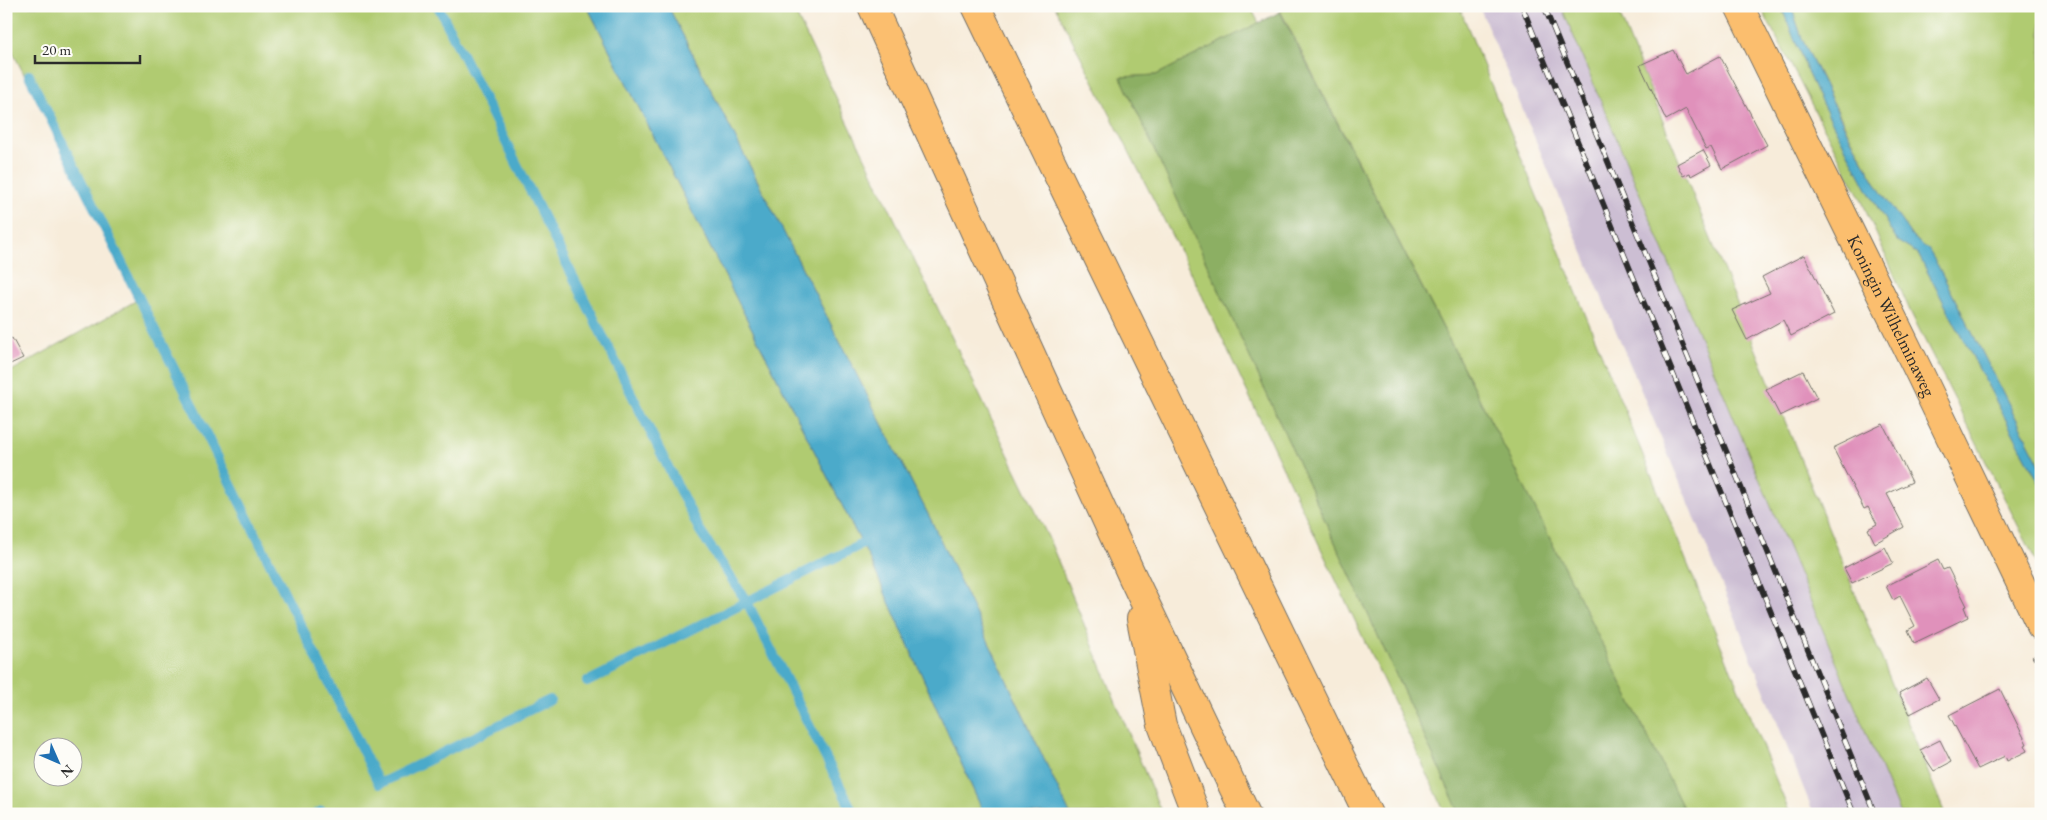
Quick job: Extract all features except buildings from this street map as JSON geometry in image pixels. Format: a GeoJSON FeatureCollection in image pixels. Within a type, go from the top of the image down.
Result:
{"type":"FeatureCollection","features":[{"type":"Feature","properties":{"kind":"main road"},"geometry":{"type":"LineString","coordinates":[[872,6],[1133,578],[1246,814]]}},
{"type":"Feature","properties":{"kind":"main road"},"geometry":{"type":"LineString","coordinates":[[976,6],[1368,814]]}},
{"type":"Feature","properties":{"kind":"main road","name":"Koningin Wilhelminaweg"},"geometry":{"type":"LineString","coordinates":[[1739,6],[1917,367],[2041,626]]}},
{"type":"Feature","properties":{"kind":"main road"},"geometry":{"type":"LineString","coordinates":[[1133,578],[1162,725],[1196,814]]}},
{"type":"Feature","properties":{"kind":"shaded area"},"geometry":{"type":"Polygon","coordinates":[[[1479,6],[1561,6],[1900,814],[1814,814],[1699,528],[1479,6]]]}},
{"type":"Feature","properties":{"kind":"green space"},"geometry":{"type":"Polygon","coordinates":[[[6,6],[587,6],[872,564],[984,814],[6,814],[6,374],[139,299],[6,39],[6,6]]]}},
{"type":"Feature","properties":{"kind":"green space"},"geometry":{"type":"Polygon","coordinates":[[[668,6],[792,6],[1049,539],[1162,814],[1070,814],[931,520],[668,6]]]}},
{"type":"Feature","properties":{"kind":"green space"},"geometry":{"type":"Polygon","coordinates":[[[1055,6],[1250,6],[1259,23],[1156,75],[1121,77],[1460,814],[1446,814],[1195,281],[1055,6]]]}},
{"type":"Feature","properties":{"kind":"green space"},"geometry":{"type":"Polygon","coordinates":[[[1278,6],[1459,6],[1790,814],[1686,814],[1516,470],[1278,6]]]}},
{"type":"Feature","properties":{"kind":"green space"},"geometry":{"type":"Polygon","coordinates":[[[1561,6],[1616,6],[1945,814],[1900,814],[1561,6]]]}},
{"type":"Feature","properties":{"kind":"green space"},"geometry":{"type":"Polygon","coordinates":[[[1760,6],[1781,6],[1814,88],[1867,189],[1897,241],[1918,254],[2041,486],[2041,571],[1910,311],[1861,199],[1760,6]]]}},
{"type":"Feature","properties":{"kind":"green space"},"geometry":{"type":"Polygon","coordinates":[[[1791,6],[2041,6],[2041,467],[1938,266],[1928,249],[1913,238],[1879,189],[1851,138],[1803,41],[1791,6]]]}},
{"type":"Feature","properties":{"kind":"green space"},"geometry":{"type":"Polygon","coordinates":[[[1280,12],[1516,470],[1686,814],[1460,814],[1121,77],[1156,75],[1280,12]]]}},
{"type":"Feature","properties":{"kind":"water"},"geometry":{"type":"Polygon","coordinates":[[[587,6],[668,6],[931,520],[1070,814],[984,814],[872,564],[587,6]]]}},
{"type":"Feature","properties":{"kind":"water"},"geometry":{"type":"Polygon","coordinates":[[[1781,6],[1791,6],[1803,41],[1848,134],[1879,189],[1913,238],[1928,249],[1938,266],[2041,467],[2041,486],[1918,254],[1897,241],[1867,189],[1814,88],[1781,6]]]}},
{"type":"Feature","properties":{"kind":"waterway"},"geometry":{"type":"LineString","coordinates":[[438,6],[700,531],[747,602],[854,814]]}},
{"type":"Feature","properties":{"kind":"waterway"},"geometry":{"type":"LineString","coordinates":[[29,75],[379,784],[550,700]]}},
{"type":"Feature","properties":{"kind":"waterway"},"geometry":{"type":"LineString","coordinates":[[587,682],[874,538]]}},
{"type":"Feature","properties":{"kind":"waterway"},"geometry":{"type":"LineString","coordinates":[[316,814],[322,811]]}},
{"type":"Feature","properties":{"kind":"railway"},"geometry":{"type":"LineString","coordinates":[[1522,6],[1854,814]]}},
{"type":"Feature","properties":{"kind":"railway"},"geometry":{"type":"LineString","coordinates":[[1544,6],[1875,814]]}}]}
